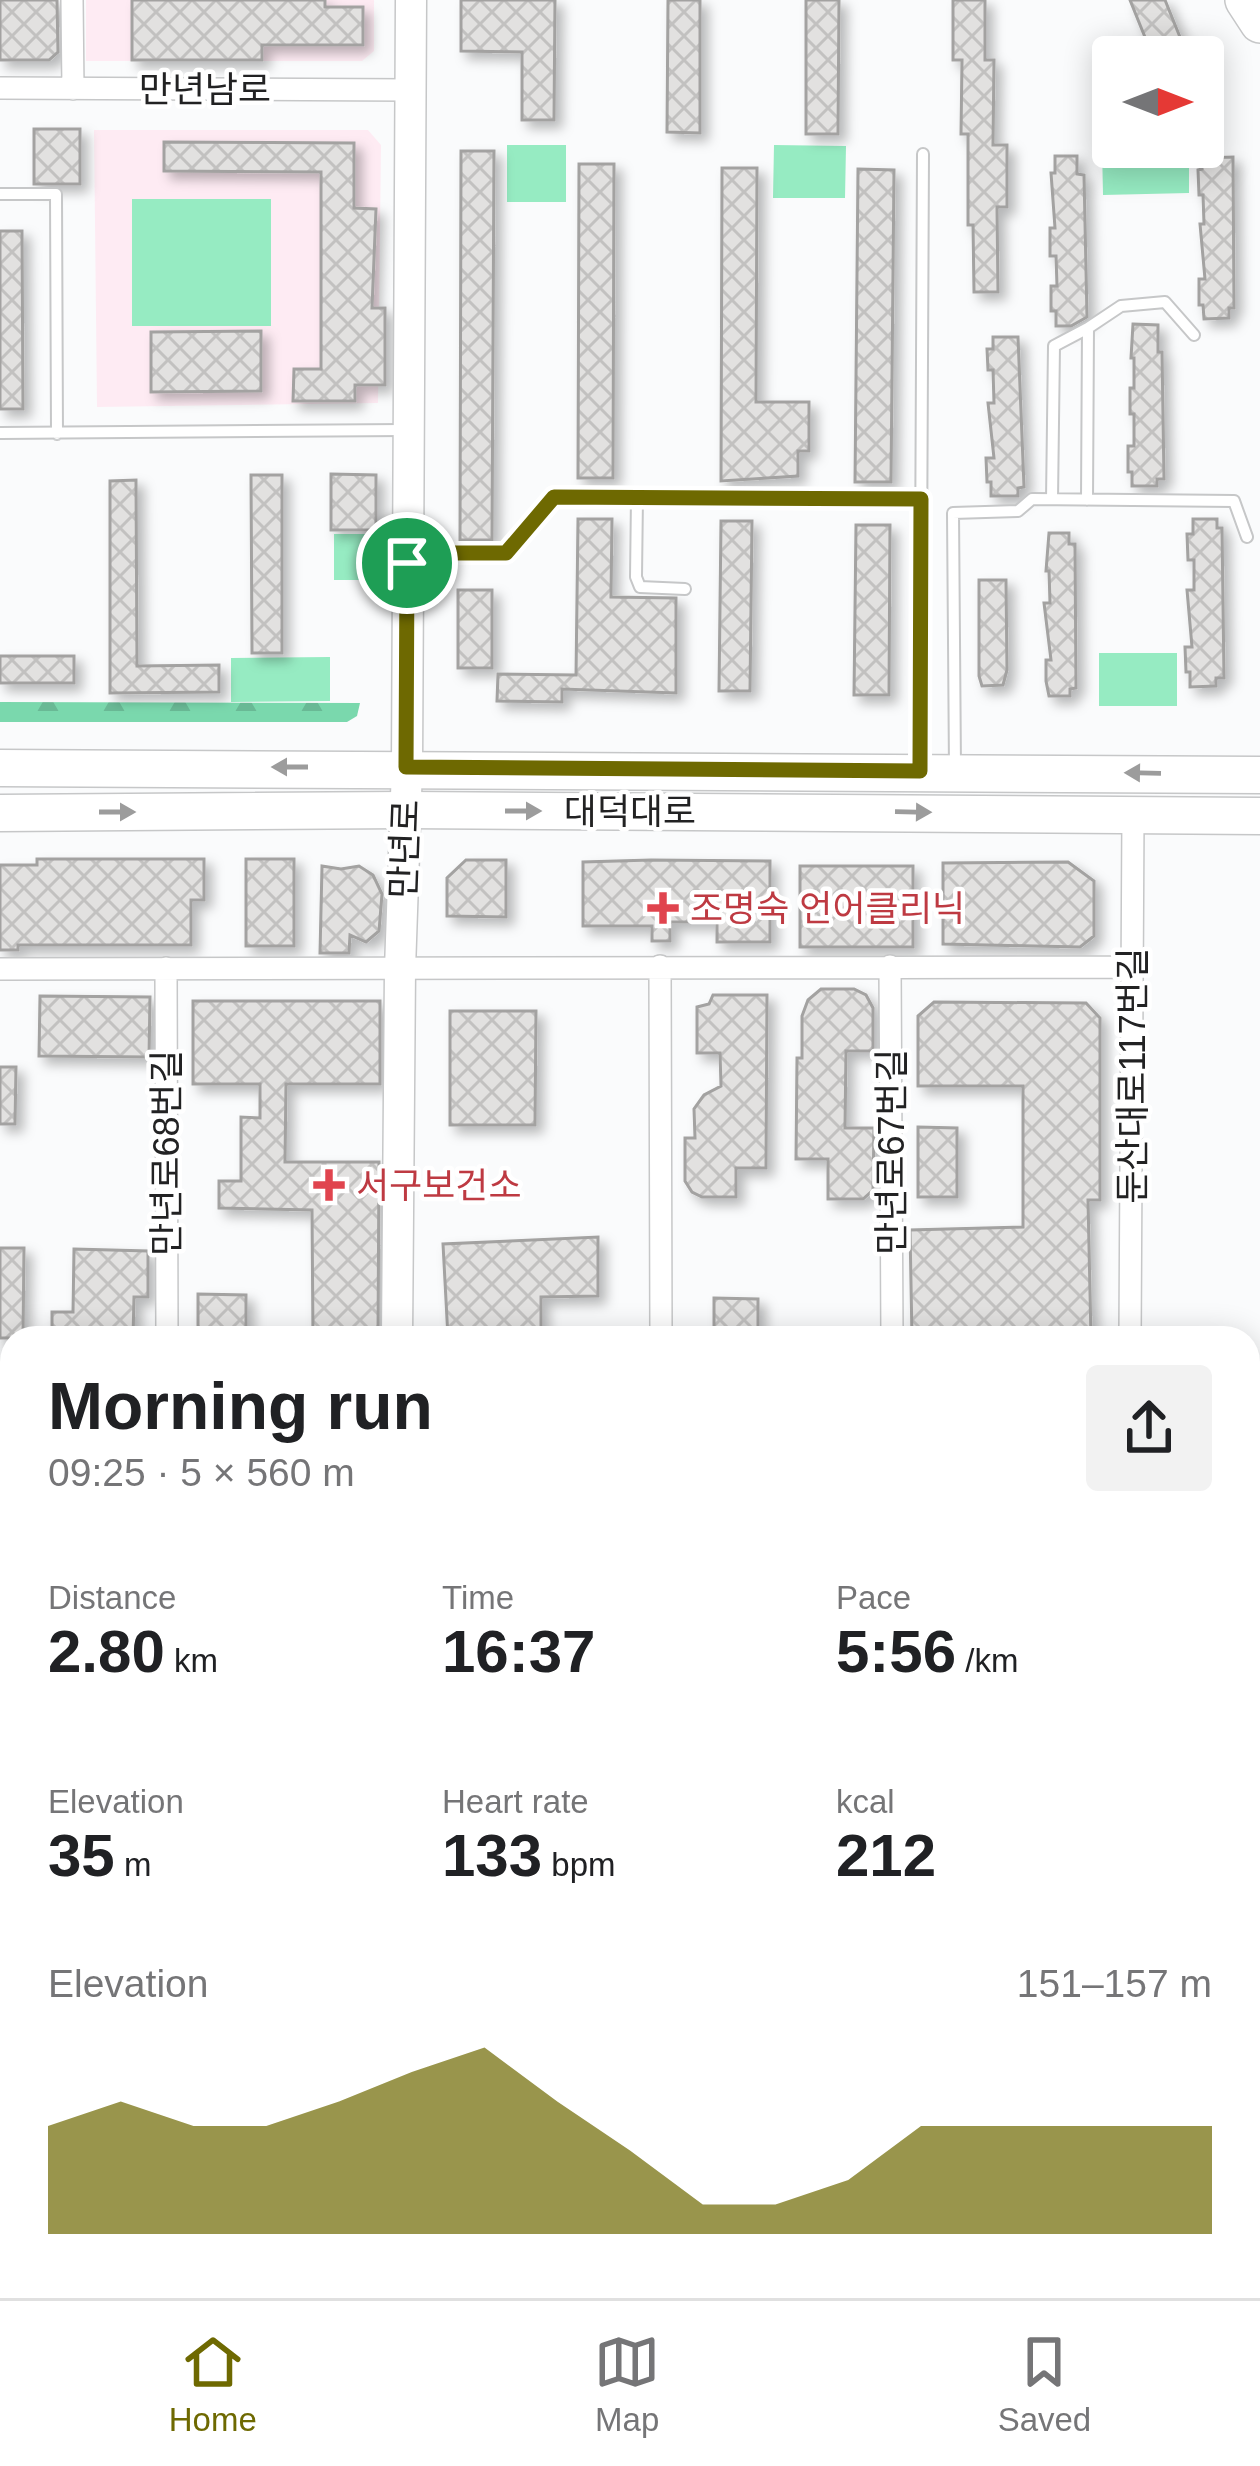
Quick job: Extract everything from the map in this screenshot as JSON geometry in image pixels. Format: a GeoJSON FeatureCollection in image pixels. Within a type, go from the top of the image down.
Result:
{"type":"FeatureCollection","features":[{"type":"Feature","properties":{"kind":"highway"},"geometry":{"type":"LineString","coordinates":[[1245,0],[1260,23]]}},
{"type":"Feature","properties":{"kind":"main road","name":"대덕대로"},"geometry":{"type":"LineString","coordinates":[[0,768],[1260,775]]}},
{"type":"Feature","properties":{"kind":"main road","name":"대덕대로"},"geometry":{"type":"LineString","coordinates":[[0,813],[406,810],[1260,816]]}},
{"type":"Feature","properties":{"kind":"street"},"geometry":{"type":"LineString","coordinates":[[72,0],[73,89]]}},
{"type":"Feature","properties":{"kind":"street","name":"만년로"},"geometry":{"type":"LineString","coordinates":[[398,1326],[411,0]]}},
{"type":"Feature","properties":{"kind":"street"},"geometry":{"type":"LineString","coordinates":[[1245,0],[1260,50]]}},
{"type":"Feature","properties":{"kind":"street","name":"만년남로"},"geometry":{"type":"LineString","coordinates":[[0,88],[410,90]]}},
{"type":"Feature","properties":{"kind":"street","name":"둔산대로117번길"},"geometry":{"type":"LineString","coordinates":[[1130,1326],[1133,815]]}},
{"type":"Feature","properties":{"kind":"street"},"geometry":{"type":"LineString","coordinates":[[660,967],[661,1326]]}},
{"type":"Feature","properties":{"kind":"street","name":"만년로67번길"},"geometry":{"type":"LineString","coordinates":[[890,967],[892,1326]]}},
{"type":"Feature","properties":{"kind":"street","name":"만년로68번길"},"geometry":{"type":"LineString","coordinates":[[166,968],[166,1326]]}},
{"type":"Feature","properties":{"kind":"street"},"geometry":{"type":"LineString","coordinates":[[0,969],[1132,968]]}},
{"type":"Feature","properties":{"kind":"lane"},"geometry":{"type":"LineString","coordinates":[[923,154],[921,499],[937,771]]}},
{"type":"Feature","properties":{"kind":"lane"},"geometry":{"type":"LineString","coordinates":[[0,194],[56,194],[57,434]]}},
{"type":"Feature","properties":{"kind":"lane"},"geometry":{"type":"LineString","coordinates":[[1052,499],[1054,346],[1121,306],[1165,302],[1194,335]]}},
{"type":"Feature","properties":{"kind":"lane"},"geometry":{"type":"LineString","coordinates":[[1087,500],[1088,328]]}},
{"type":"Feature","properties":{"kind":"lane"},"geometry":{"type":"LineString","coordinates":[[0,433],[408,430]]}},
{"type":"Feature","properties":{"kind":"lane"},"geometry":{"type":"LineString","coordinates":[[407,563],[455,553],[506,553],[554,497],[921,499]]}},
{"type":"Feature","properties":{"kind":"lane"},"geometry":{"type":"LineString","coordinates":[[637,497],[636,578],[640,587],[685,589]]}},
{"type":"Feature","properties":{"kind":"lane"},"geometry":{"type":"LineString","coordinates":[[937,771],[953,513],[1018,511],[1032,499],[1234,501],[1247,537]]}},
{"type":"Feature","properties":{"kind":"shaded area"},"geometry":{"type":"Polygon","coordinates":[[[86,0],[374,0],[374,51],[362,61],[86,61],[86,0]]]}},
{"type":"Feature","properties":{"kind":"shaded area"},"geometry":{"type":"Polygon","coordinates":[[[94,130],[368,130],[381,145],[378,403],[97,407],[94,130]]]}},
{"type":"Feature","properties":{"kind":"green space"},"geometry":{"type":"Polygon","coordinates":[[[507,145],[566,145],[566,202],[507,202],[507,145]]]}},
{"type":"Feature","properties":{"kind":"green space"},"geometry":{"type":"Polygon","coordinates":[[[774,145],[846,146],[845,198],[773,198],[774,145]]]}},
{"type":"Feature","properties":{"kind":"green space"},"geometry":{"type":"Polygon","coordinates":[[[1102,168],[1189,168],[1189,193],[1103,195],[1102,168]]]}},
{"type":"Feature","properties":{"kind":"green space"},"geometry":{"type":"Polygon","coordinates":[[[132,199],[271,199],[271,326],[132,326],[132,199]]]}},
{"type":"Feature","properties":{"kind":"green space"},"geometry":{"type":"Polygon","coordinates":[[[334,534],[373,534],[373,580],[334,580],[334,534]]]}},
{"type":"Feature","properties":{"kind":"green space"},"geometry":{"type":"Polygon","coordinates":[[[1099,653],[1177,653],[1177,706],[1099,706],[1099,653]]]}},
{"type":"Feature","properties":{"kind":"green space"},"geometry":{"type":"Polygon","coordinates":[[[330,657],[330,701],[231,702],[231,658],[330,657]]]}},
{"type":"Feature","properties":{"kind":"green space"},"geometry":{"type":"Polygon","coordinates":[[[0,702],[360,703],[357,716],[347,722],[0,722],[0,702]]]}},
{"type":"Feature","properties":{"kind":"building"},"geometry":{"type":"Polygon","coordinates":[[[0,0],[57,0],[58,52],[49,60],[0,60],[0,0]]]}},
{"type":"Feature","properties":{"kind":"building"},"geometry":{"type":"Polygon","coordinates":[[[132,0],[325,0],[325,7],[363,7],[363,45],[262,45],[262,60],[132,60],[132,0]]]}},
{"type":"Feature","properties":{"kind":"building"},"geometry":{"type":"Polygon","coordinates":[[[461,0],[555,0],[554,120],[522,120],[522,52],[461,51],[461,0]]]}},
{"type":"Feature","properties":{"kind":"building"},"geometry":{"type":"Polygon","coordinates":[[[668,0],[700,0],[700,133],[667,132],[668,0]]]}},
{"type":"Feature","properties":{"kind":"building"},"geometry":{"type":"Polygon","coordinates":[[[806,0],[839,0],[838,134],[806,134],[806,0]]]}},
{"type":"Feature","properties":{"kind":"building"},"geometry":{"type":"Polygon","coordinates":[[[953,0],[985,0],[985,60],[994,60],[993,145],[1007,145],[1007,207],[997,207],[998,292],[974,292],[968,134],[961,134],[962,60],[953,60],[953,0]]]}},
{"type":"Feature","properties":{"kind":"building"},"geometry":{"type":"Polygon","coordinates":[[[1130,0],[1165,0],[1180,36],[1145,36],[1130,0]]]}},
{"type":"Feature","properties":{"kind":"building"},"geometry":{"type":"Polygon","coordinates":[[[34,129],[80,129],[80,184],[34,184],[34,129]]]}},
{"type":"Feature","properties":{"kind":"building"},"geometry":{"type":"Polygon","coordinates":[[[164,142],[354,143],[354,208],[376,209],[372,308],[385,308],[385,385],[355,385],[355,401],[293,401],[294,369],[321,369],[321,172],[164,171],[164,142]]]}},
{"type":"Feature","properties":{"kind":"building"},"geometry":{"type":"Polygon","coordinates":[[[461,151],[494,151],[492,540],[460,540],[461,151]]]}},
{"type":"Feature","properties":{"kind":"building"},"geometry":{"type":"Polygon","coordinates":[[[1055,156],[1077,156],[1077,174],[1084,175],[1087,317],[1071,326],[1056,326],[1056,311],[1051,311],[1051,286],[1057,286],[1056,256],[1050,256],[1055,156]]]}},
{"type":"Feature","properties":{"kind":"building"},"geometry":{"type":"Polygon","coordinates":[[[1224,157],[1233,157],[1234,308],[1229,308],[1229,318],[1204,319],[1203,305],[1199,305],[1199,279],[1205,279],[1198,170],[1224,168],[1224,157]]]}},
{"type":"Feature","properties":{"kind":"building"},"geometry":{"type":"Polygon","coordinates":[[[579,164],[614,164],[613,478],[578,478],[579,164]]]}},
{"type":"Feature","properties":{"kind":"building"},"geometry":{"type":"Polygon","coordinates":[[[722,168],[757,168],[756,402],[809,402],[809,451],[798,451],[798,476],[721,481],[722,168]]]}},
{"type":"Feature","properties":{"kind":"building"},"geometry":{"type":"Polygon","coordinates":[[[858,169],[894,170],[891,482],[855,482],[858,169]]]}},
{"type":"Feature","properties":{"kind":"building"},"geometry":{"type":"Polygon","coordinates":[[[0,231],[22,231],[23,409],[0,409],[0,231]]]}},
{"type":"Feature","properties":{"kind":"building"},"geometry":{"type":"Polygon","coordinates":[[[1133,324],[1158,325],[1158,352],[1162,352],[1164,479],[1157,479],[1157,486],[1132,486],[1132,472],[1128,472],[1128,446],[1134,446],[1134,414],[1130,414],[1133,324]]]}},
{"type":"Feature","properties":{"kind":"building"},"geometry":{"type":"Polygon","coordinates":[[[261,331],[261,391],[151,392],[151,332],[261,331]]]}},
{"type":"Feature","properties":{"kind":"building"},"geometry":{"type":"Polygon","coordinates":[[[993,337],[1018,337],[1024,487],[1018,488],[1018,496],[991,496],[991,482],[987,482],[986,458],[994,458],[988,403],[994,403],[993,370],[988,370],[987,349],[993,349],[993,337]]]}},
{"type":"Feature","properties":{"kind":"building"},"geometry":{"type":"Polygon","coordinates":[[[331,474],[376,475],[376,530],[331,530],[331,474]]]}},
{"type":"Feature","properties":{"kind":"building"},"geometry":{"type":"Polygon","coordinates":[[[251,475],[282,475],[282,653],[252,653],[251,475]]]}},
{"type":"Feature","properties":{"kind":"building"},"geometry":{"type":"Polygon","coordinates":[[[136,480],[137,666],[219,665],[219,692],[110,693],[110,481],[136,480]]]}},
{"type":"Feature","properties":{"kind":"building"},"geometry":{"type":"Polygon","coordinates":[[[578,519],[612,519],[611,597],[676,598],[676,693],[562,689],[562,702],[497,701],[498,674],[576,675],[578,519]]]}},
{"type":"Feature","properties":{"kind":"building"},"geometry":{"type":"Polygon","coordinates":[[[1193,519],[1217,519],[1217,528],[1222,528],[1224,678],[1216,678],[1216,686],[1190,687],[1190,672],[1186,672],[1185,647],[1192,647],[1187,590],[1194,590],[1194,560],[1188,560],[1187,534],[1193,534],[1193,519]]]}},
{"type":"Feature","properties":{"kind":"building"},"geometry":{"type":"Polygon","coordinates":[[[721,521],[752,521],[750,691],[719,691],[721,521]]]}},
{"type":"Feature","properties":{"kind":"building"},"geometry":{"type":"Polygon","coordinates":[[[856,525],[890,525],[889,695],[854,695],[856,525]]]}},
{"type":"Feature","properties":{"kind":"building"},"geometry":{"type":"Polygon","coordinates":[[[1049,533],[1069,533],[1069,544],[1075,544],[1076,688],[1070,689],[1070,696],[1049,696],[1046,681],[1046,660],[1051,660],[1044,603],[1050,603],[1049,533]]]}},
{"type":"Feature","properties":{"kind":"building"},"geometry":{"type":"Polygon","coordinates":[[[979,580],[1006,580],[1003,685],[982,686],[979,676],[979,580]]]}},
{"type":"Feature","properties":{"kind":"building"},"geometry":{"type":"Polygon","coordinates":[[[458,590],[492,590],[492,668],[458,668],[458,590]]]}},
{"type":"Feature","properties":{"kind":"building"},"geometry":{"type":"Polygon","coordinates":[[[0,656],[74,656],[74,683],[0,683],[0,656]]]}},
{"type":"Feature","properties":{"kind":"building"},"geometry":{"type":"Polygon","coordinates":[[[37,859],[204,859],[204,900],[191,900],[191,945],[18,945],[18,950],[0,950],[0,865],[37,865],[37,859]]]}},
{"type":"Feature","properties":{"kind":"building"},"geometry":{"type":"Polygon","coordinates":[[[246,859],[294,859],[294,946],[246,946],[246,859]]]}},
{"type":"Feature","properties":{"kind":"building"},"geometry":{"type":"Polygon","coordinates":[[[466,860],[506,860],[506,917],[447,916],[447,878],[466,860]]]}},
{"type":"Feature","properties":{"kind":"building"},"geometry":{"type":"Polygon","coordinates":[[[770,861],[770,942],[717,942],[717,922],[670,922],[670,941],[652,941],[652,926],[583,926],[583,862],[770,861]]]}},
{"type":"Feature","properties":{"kind":"building"},"geometry":{"type":"Polygon","coordinates":[[[1068,862],[1094,881],[1094,936],[1080,947],[943,944],[943,863],[1068,862]]]}},
{"type":"Feature","properties":{"kind":"building"},"geometry":{"type":"Polygon","coordinates":[[[322,866],[359,866],[373,875],[382,894],[379,931],[366,942],[350,935],[349,953],[320,953],[322,866]]]}},
{"type":"Feature","properties":{"kind":"building"},"geometry":{"type":"Polygon","coordinates":[[[800,866],[913,866],[913,947],[800,947],[800,866]]]}},
{"type":"Feature","properties":{"kind":"building"},"geometry":{"type":"Polygon","coordinates":[[[821,989],[854,989],[866,995],[873,1008],[873,1051],[846,1051],[845,1128],[874,1128],[873,1190],[863,1199],[828,1199],[828,1159],[796,1159],[802,1016],[808,1000],[821,989]]]}},
{"type":"Feature","properties":{"kind":"building"},"geometry":{"type":"Polygon","coordinates":[[[713,995],[767,995],[766,1168],[736,1168],[736,1197],[702,1197],[685,1181],[685,1138],[695,1138],[694,1109],[704,1095],[721,1086],[720,1053],[697,1053],[697,1007],[709,1004],[713,995]]]}},
{"type":"Feature","properties":{"kind":"building"},"geometry":{"type":"Polygon","coordinates":[[[40,996],[150,997],[149,1057],[39,1056],[40,996]]]}},
{"type":"Feature","properties":{"kind":"building"},"geometry":{"type":"Polygon","coordinates":[[[193,1001],[380,1001],[380,1084],[286,1084],[285,1162],[379,1162],[378,1326],[313,1326],[312,1210],[219,1208],[219,1181],[241,1181],[241,1117],[260,1118],[260,1084],[193,1084],[193,1001]]]}},
{"type":"Feature","properties":{"kind":"building"},"geometry":{"type":"Polygon","coordinates":[[[934,1002],[1086,1003],[1100,1018],[1100,1200],[1088,1200],[1091,1326],[912,1326],[910,1230],[1023,1227],[1023,1086],[918,1086],[918,1016],[934,1002]]]}},
{"type":"Feature","properties":{"kind":"building"},"geometry":{"type":"Polygon","coordinates":[[[450,1011],[536,1011],[535,1125],[450,1125],[450,1011]]]}},
{"type":"Feature","properties":{"kind":"building"},"geometry":{"type":"Polygon","coordinates":[[[0,1067],[16,1067],[15,1124],[0,1124],[0,1067]]]}},
{"type":"Feature","properties":{"kind":"building"},"geometry":{"type":"Polygon","coordinates":[[[918,1127],[957,1128],[957,1197],[918,1197],[918,1127]]]}},
{"type":"Feature","properties":{"kind":"building"},"geometry":{"type":"Polygon","coordinates":[[[598,1237],[598,1296],[541,1297],[541,1326],[447,1326],[443,1244],[598,1237]]]}},
{"type":"Feature","properties":{"kind":"building"},"geometry":{"type":"Polygon","coordinates":[[[0,1248],[24,1248],[23,1326],[0,1326],[0,1248]]]}},
{"type":"Feature","properties":{"kind":"building"},"geometry":{"type":"Polygon","coordinates":[[[74,1249],[148,1251],[148,1297],[134,1297],[133,1326],[52,1326],[52,1312],[73,1312],[74,1249]]]}},
{"type":"Feature","properties":{"kind":"building"},"geometry":{"type":"Polygon","coordinates":[[[198,1294],[246,1295],[246,1326],[198,1326],[198,1294]]]}},
{"type":"Feature","properties":{"kind":"building"},"geometry":{"type":"Polygon","coordinates":[[[714,1298],[758,1299],[758,1326],[714,1326],[714,1298]]]}},
{"type":"Feature","properties":{"kind":"place","name":"조명숙 언어클리닉"},"geometry":{"type":"Point","coordinates":[663,908]}},
{"type":"Feature","properties":{"kind":"place","name":"서구보건소"},"geometry":{"type":"Point","coordinates":[329,1185]}},
{"type":"Feature","properties":{"kind":"route"},"geometry":{"type":"LineString","coordinates":[[554,497],[921,499],[920,771],[406,767],[407,563],[455,553],[506,553],[554,497]]}}]}
